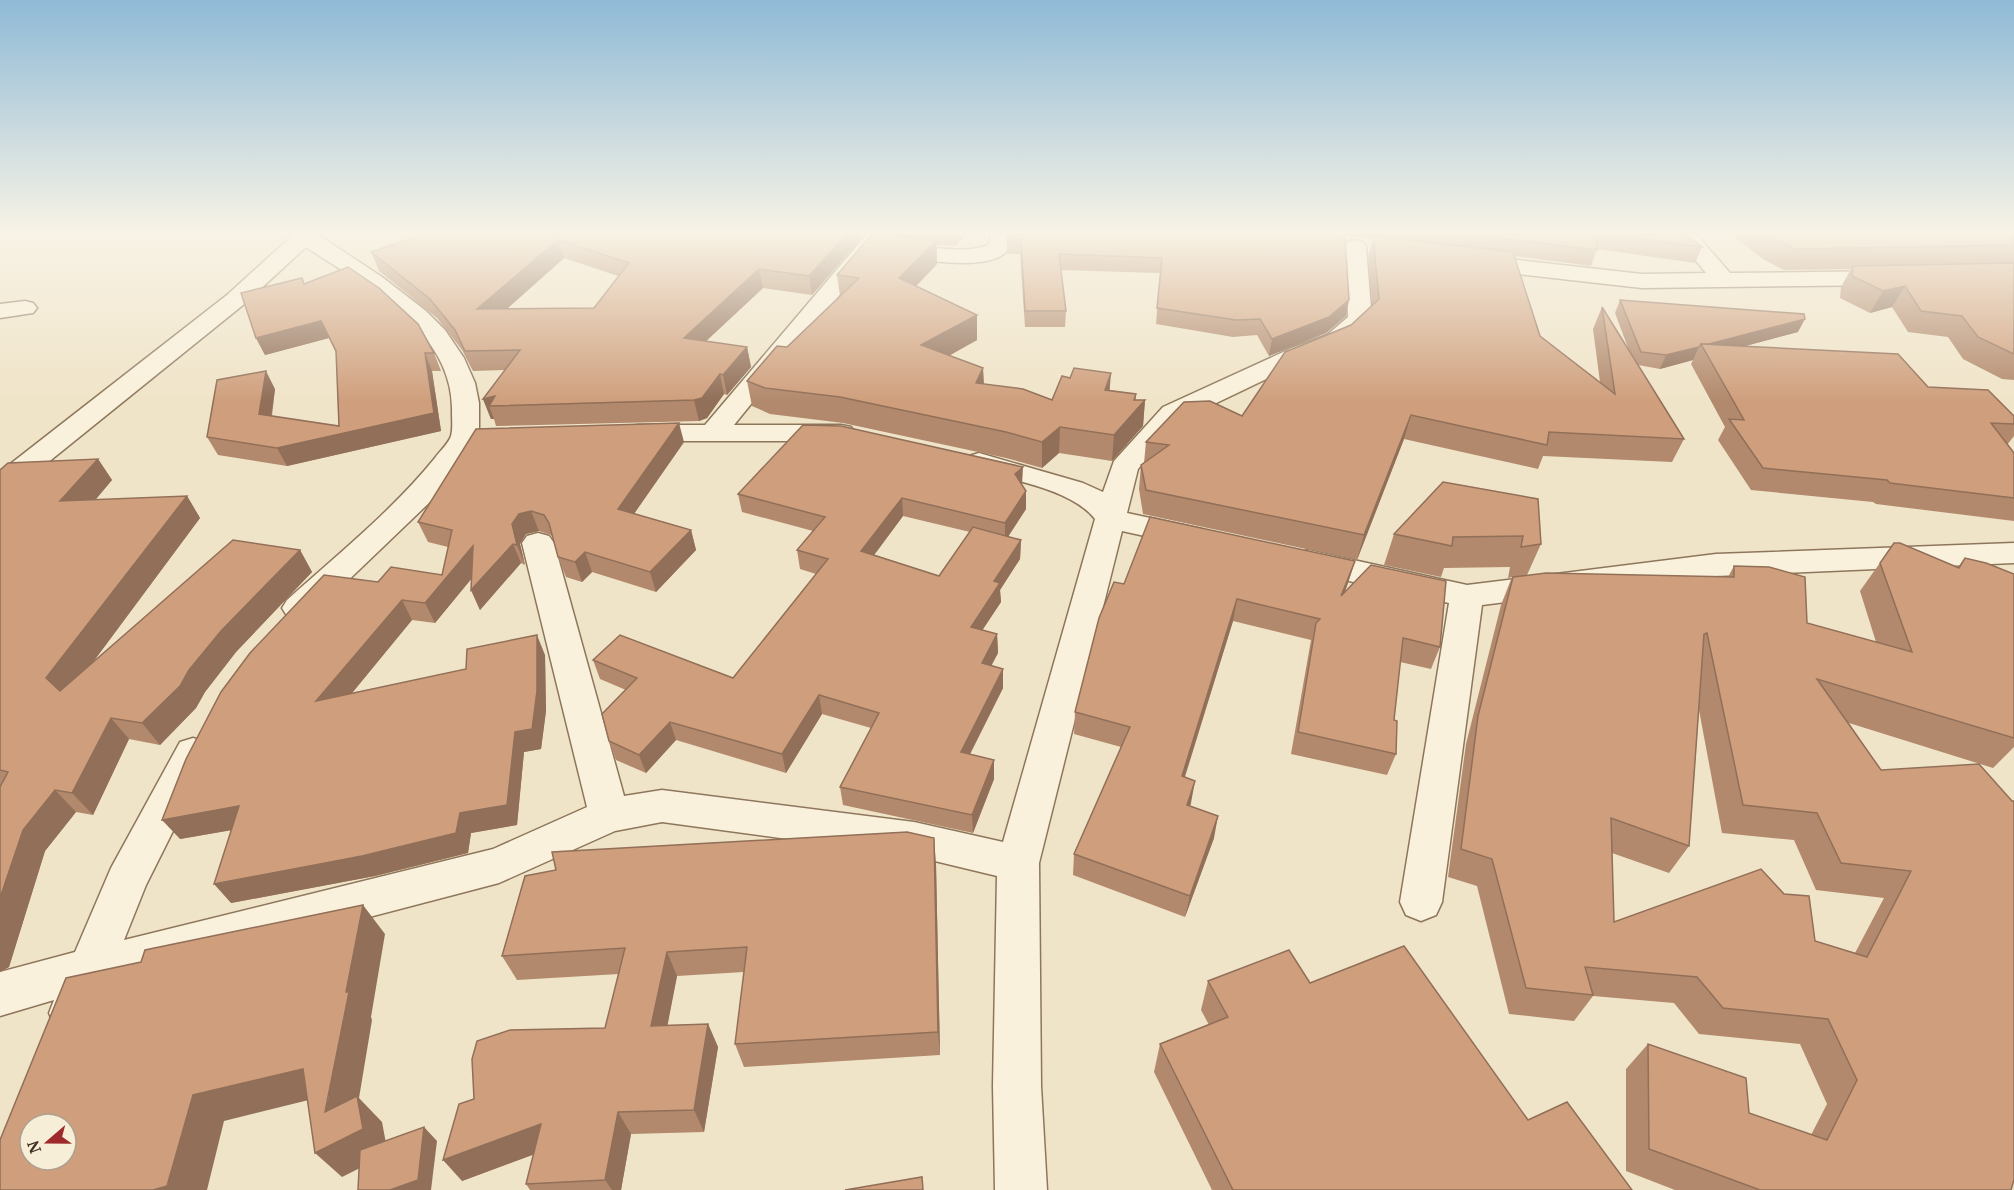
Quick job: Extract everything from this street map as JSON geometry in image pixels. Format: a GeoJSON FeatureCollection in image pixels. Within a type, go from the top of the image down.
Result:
{"type":"FeatureCollection","features":[{"type":"Feature","properties":{"kind":"street"},"geometry":{"type":"LineString","coordinates":[[0,488],[247,290]]}},
{"type":"Feature","properties":{"kind":"street"},"geometry":{"type":"LineString","coordinates":[[274,637],[314,592],[420,495],[477,438],[463,384],[440,339],[389,290]]}},
{"type":"Feature","properties":{"kind":"street"},"geometry":{"type":"LineString","coordinates":[[714,431],[833,290]]}},
{"type":"Feature","properties":{"kind":"street"},"geometry":{"type":"LineString","coordinates":[[1021,1190],[1017,1086],[1018,863],[1124,467],[1173,413],[1301,353],[1336,340],[1360,319],[1358,290]]}},
{"type":"Feature","properties":{"kind":"street"},"geometry":{"type":"LineString","coordinates":[[0,311],[26,308]]}},
{"type":"Feature","properties":{"kind":"street"},"geometry":{"type":"LineString","coordinates":[[607,434],[714,431],[843,433],[865,438]]}},
{"type":"Feature","properties":{"kind":"street"},"geometry":{"type":"LineString","coordinates":[[952,457],[1073,489],[1096,500],[1111,519],[1214,541]]}},
{"type":"Feature","properties":{"kind":"street"},"geometry":{"type":"LineString","coordinates":[[538,543],[609,815]]}},
{"type":"Feature","properties":{"kind":"street"},"geometry":{"type":"LineString","coordinates":[[1283,556],[1467,596],[1716,565],[2014,553]]}},
{"type":"Feature","properties":{"kind":"street"},"geometry":{"type":"LineString","coordinates":[[1421,902],[1467,596]]}},
{"type":"Feature","properties":{"kind":"street"},"geometry":{"type":"LineString","coordinates":[[59,1044],[126,881],[209,724]]}},
{"type":"Feature","properties":{"kind":"street"},"geometry":{"type":"LineString","coordinates":[[0,994],[90,969],[499,866],[609,815],[662,806],[914,838],[1018,863]]}},
{"type":"Feature","properties":{"kind":"building"},"geometry":{"type":"Polygon","coordinates":[[[255,290],[381,290],[418,324],[434,353],[425,353],[434,413],[277,448],[207,437],[217,380],[266,371],[259,414],[339,426],[336,351],[321,321],[256,338],[241,293],[255,290]]]}},
{"type":"Feature","properties":{"kind":"building"},"geometry":{"type":"Polygon","coordinates":[[[418,290],[500,290],[477,309],[594,308],[608,290],[737,290],[684,338],[747,347],[723,375],[720,374],[702,398],[694,400],[489,406],[495,396],[483,399],[520,350],[465,351],[455,330],[430,299],[418,290]]]}},
{"type":"Feature","properties":{"kind":"building"},"geometry":{"type":"Polygon","coordinates":[[[847,290],[923,290],[977,315],[921,345],[983,368],[976,383],[1023,389],[1052,400],[1062,376],[1070,378],[1074,368],[1111,373],[1105,390],[1136,394],[1134,400],[1145,400],[1114,435],[1060,427],[1042,442],[1006,432],[840,397],[765,388],[747,381],[777,346],[787,347],[847,290]]]}},
{"type":"Feature","properties":{"kind":"building"},"geometry":{"type":"Polygon","coordinates":[[[1024,290],[1063,290],[1066,311],[1025,311],[1024,290]]]}},
{"type":"Feature","properties":{"kind":"building"},"geometry":{"type":"Polygon","coordinates":[[[1159,290],[1348,290],[1349,300],[1329,317],[1272,339],[1260,319],[1236,320],[1157,308],[1159,290]]]}},
{"type":"Feature","properties":{"kind":"building"},"geometry":{"type":"Polygon","coordinates":[[[1378,290],[1525,290],[1540,336],[1615,394],[1602,307],[1684,439],[1549,432],[1547,445],[1411,415],[1364,535],[1146,490],[1141,465],[1169,445],[1146,442],[1184,402],[1210,401],[1242,416],[1285,352],[1351,325],[1379,299],[1378,290]]]}},
{"type":"Feature","properties":{"kind":"building"},"geometry":{"type":"Polygon","coordinates":[[[1907,290],[2014,290],[2014,354],[1978,337],[1962,316],[1921,311],[1907,290]]]}},
{"type":"Feature","properties":{"kind":"building"},"geometry":{"type":"Polygon","coordinates":[[[1620,300],[1804,314],[1805,319],[1709,344],[1701,344],[1699,347],[1666,355],[1641,352],[1620,300]]]}},
{"type":"Feature","properties":{"kind":"building"},"geometry":{"type":"Polygon","coordinates":[[[1701,344],[1898,354],[1928,387],[1988,390],[2014,416],[2014,424],[1991,423],[2014,453],[2014,498],[1890,483],[1887,480],[1763,468],[1729,419],[1744,420],[1701,344]]]}},
{"type":"Feature","properties":{"kind":"building"},"geometry":{"type":"Polygon","coordinates":[[[679,423],[618,509],[691,530],[650,572],[585,552],[575,562],[558,557],[549,523],[544,515],[531,511],[519,514],[512,524],[517,545],[513,544],[471,590],[473,546],[425,603],[402,600],[316,701],[466,669],[467,649],[537,635],[537,691],[532,729],[515,732],[507,805],[460,813],[456,833],[362,856],[214,884],[239,806],[162,820],[186,759],[221,692],[250,653],[324,575],[378,582],[391,567],[442,575],[452,530],[418,522],[476,429],[679,423]]]}},
{"type":"Feature","properties":{"kind":"building"},"geometry":{"type":"Polygon","coordinates":[[[803,425],[841,426],[1023,467],[1015,474],[1026,491],[1005,523],[902,498],[861,551],[939,576],[973,527],[1021,540],[994,581],[1000,583],[971,627],[997,634],[982,663],[1003,669],[961,752],[994,760],[972,815],[840,787],[879,713],[819,695],[782,754],[670,722],[639,755],[609,741],[602,714],[637,678],[593,660],[620,635],[733,678],[828,559],[797,550],[825,517],[738,494],[803,425]]]}},
{"type":"Feature","properties":{"kind":"building"},"geometry":{"type":"Polygon","coordinates":[[[98,459],[60,501],[187,496],[46,678],[60,691],[233,540],[300,550],[221,631],[189,670],[180,686],[142,723],[111,718],[72,793],[55,790],[23,830],[0,898],[0,787],[8,772],[0,770],[0,470],[8,463],[98,459]]]}},
{"type":"Feature","properties":{"kind":"building"},"geometry":{"type":"Polygon","coordinates":[[[1443,482],[1538,499],[1541,544],[1521,547],[1523,536],[1453,537],[1452,546],[1394,534],[1443,482]]]}},
{"type":"Feature","properties":{"kind":"building"},"geometry":{"type":"Polygon","coordinates":[[[1150,517],[1355,561],[1341,596],[1371,565],[1446,581],[1440,647],[1403,638],[1394,720],[1397,721],[1396,754],[1298,732],[1316,623],[1320,619],[1237,599],[1182,776],[1195,781],[1187,805],[1218,816],[1190,896],[1074,854],[1130,727],[1075,712],[1099,618],[1114,582],[1124,584],[1150,517]]]}},
{"type":"Feature","properties":{"kind":"building"},"geometry":{"type":"Polygon","coordinates":[[[1894,543],[1900,543],[1959,568],[1965,558],[2014,574],[2014,738],[1817,679],[1881,770],[1979,764],[2014,801],[2014,1180],[2011,1190],[1760,1190],[1649,1149],[1648,1044],[1746,1078],[1749,1113],[1827,1140],[1857,1080],[1828,1019],[1723,1008],[1697,977],[1585,967],[1593,995],[1526,988],[1492,859],[1461,849],[1478,716],[1513,577],[1546,573],[1734,577],[1734,566],[1769,567],[1805,577],[1807,623],[1912,652],[1880,563],[1894,543]],[[1707,633],[1704,634],[1689,846],[1611,818],[1614,922],[1761,869],[1784,894],[1809,896],[1815,941],[1867,957],[1911,871],[1841,863],[1817,813],[1743,805],[1707,633]]]}},
{"type":"Feature","properties":{"kind":"building"},"geometry":{"type":"Polygon","coordinates":[[[907,832],[934,838],[938,1032],[735,1044],[747,947],[667,952],[651,1026],[708,1024],[694,1110],[618,1112],[605,1180],[526,1184],[541,1124],[443,1160],[459,1104],[474,1099],[472,1059],[477,1041],[510,1030],[605,1028],[625,948],[502,956],[525,876],[556,870],[552,852],[907,832]]]}},
{"type":"Feature","properties":{"kind":"building"},"geometry":{"type":"Polygon","coordinates":[[[363,905],[346,992],[349,992],[325,1112],[357,1096],[363,1129],[315,1153],[303,1069],[193,1095],[167,1186],[153,1190],[0,1190],[0,1140],[66,978],[141,962],[145,950],[363,905]]]}},
{"type":"Feature","properties":{"kind":"building"},"geometry":{"type":"Polygon","coordinates":[[[1404,946],[1528,1120],[1567,1102],[1632,1190],[1233,1190],[1160,1044],[1228,1017],[1208,981],[1289,950],[1310,983],[1404,946]]]}},
{"type":"Feature","properties":{"kind":"building"},"geometry":{"type":"Polygon","coordinates":[[[424,1127],[418,1180],[390,1190],[358,1190],[360,1150],[424,1127]]]}},
{"type":"Feature","properties":{"kind":"building"},"geometry":{"type":"Polygon","coordinates":[[[922,1177],[923,1190],[845,1190],[922,1177]]]}}]}
